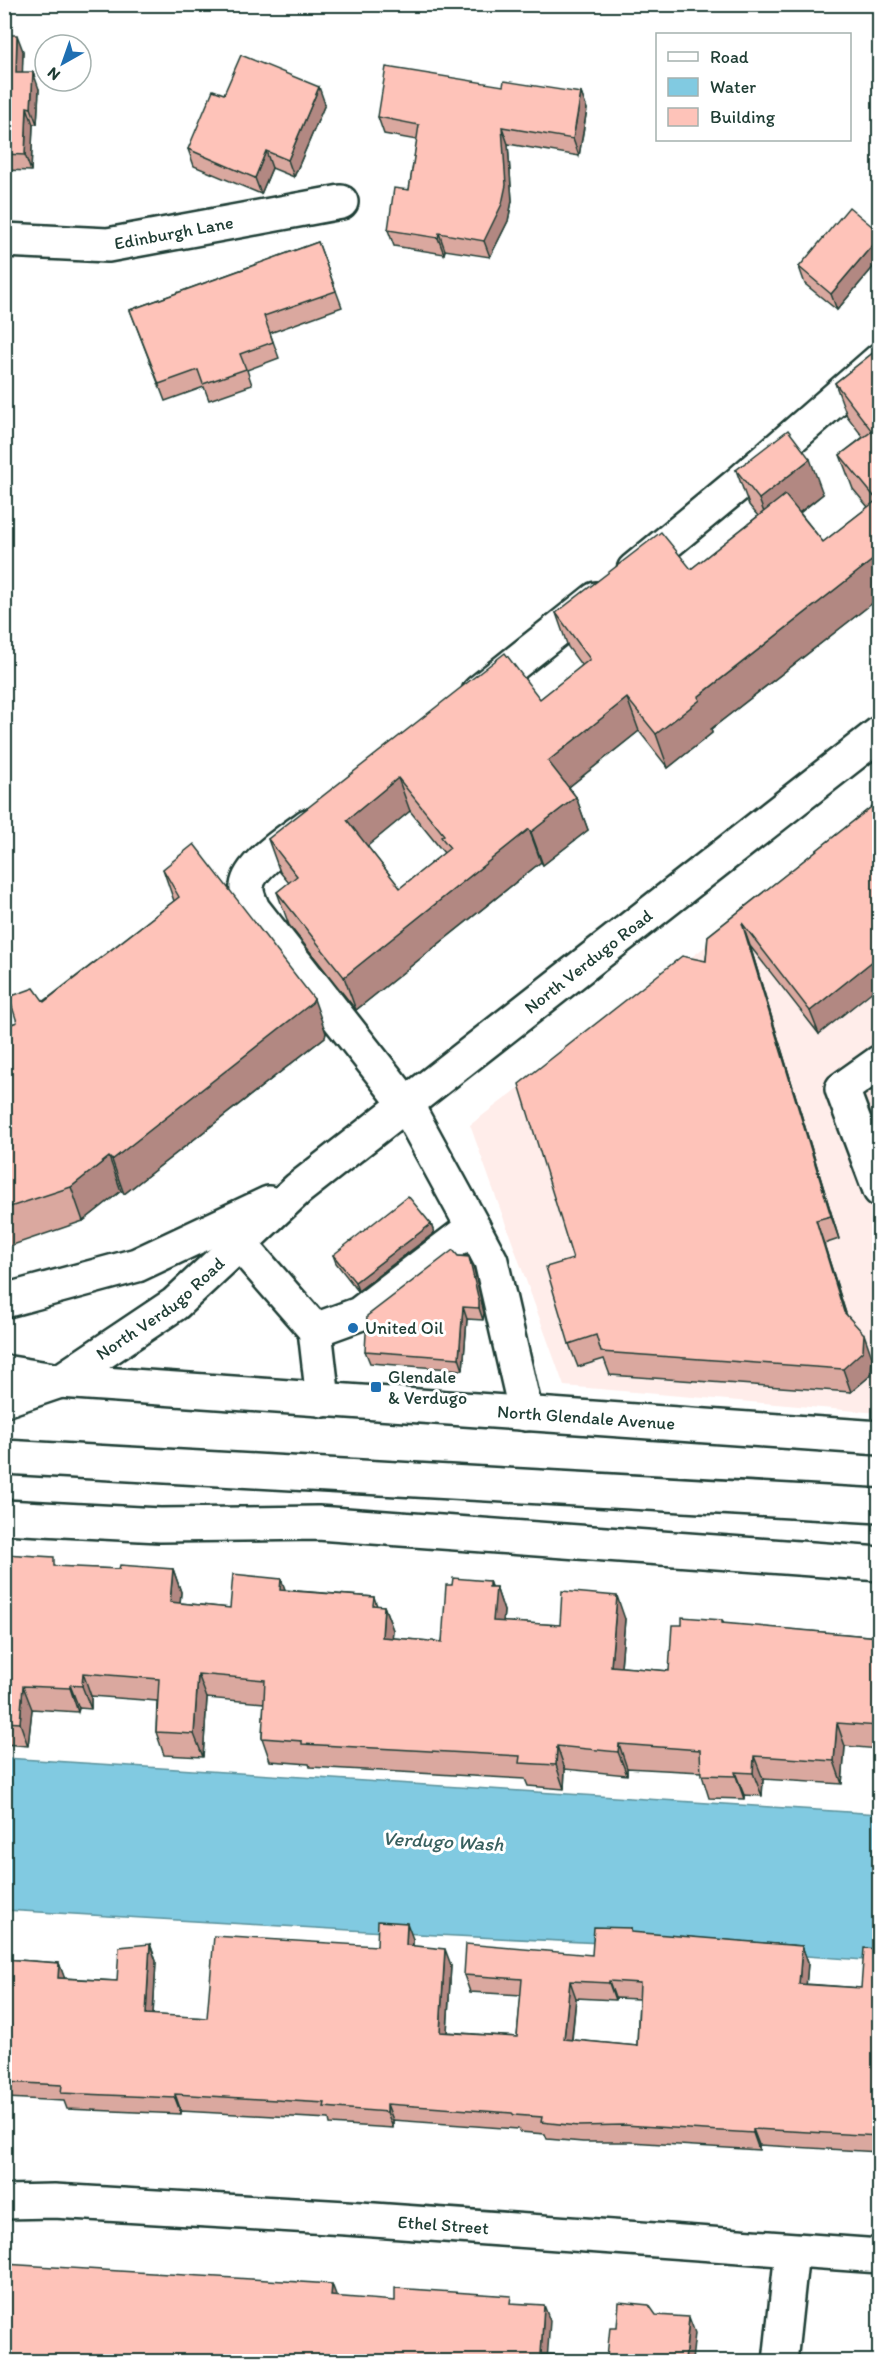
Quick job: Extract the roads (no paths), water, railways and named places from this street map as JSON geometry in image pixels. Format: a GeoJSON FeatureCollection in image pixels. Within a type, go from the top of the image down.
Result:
{"type":"FeatureCollection","features":[{"type":"Feature","properties":{"kind":"main road","name":"Edinburgh Lane"},"geometry":{"type":"LineString","coordinates":[[4,240],[108,245],[341,202]]}},
{"type":"Feature","properties":{"kind":"main road"},"geometry":{"type":"LineString","coordinates":[[457,708],[664,546],[879,360]]}},
{"type":"Feature","properties":{"kind":"main road","name":"North Verdugo Road"},"geometry":{"type":"LineString","coordinates":[[4,1400],[60,1381],[175,1304],[298,1189],[879,732]]}},
{"type":"Feature","properties":{"kind":"main road"},"geometry":{"type":"LineString","coordinates":[[328,810],[254,871],[247,884],[247,896],[253,909],[406,1104],[473,1227],[490,1261],[526,1414]]}},
{"type":"Feature","properties":{"kind":"main road"},"geometry":{"type":"LineString","coordinates":[[879,1062],[842,1089],[879,1190]]}},
{"type":"Feature","properties":{"kind":"main road","name":"North Verdugo Road"},"geometry":{"type":"LineString","coordinates":[[4,1301],[137,1265],[298,1189]]}},
{"type":"Feature","properties":{"kind":"main road"},"geometry":{"type":"LineString","coordinates":[[315,1330],[359,1314],[473,1227]]}},
{"type":"Feature","properties":{"kind":"main road"},"geometry":{"type":"LineString","coordinates":[[240,1244],[315,1330],[323,1400]]}},
{"type":"Feature","properties":{"kind":"main road","name":"North Glendale Avenue"},"geometry":{"type":"LineString","coordinates":[[4,1372],[60,1381],[879,1438]]}},
{"type":"Feature","properties":{"kind":"main road"},"geometry":{"type":"LineString","coordinates":[[4,1457],[879,1506]]}},
{"type":"Feature","properties":{"kind":"main road"},"geometry":{"type":"LineString","coordinates":[[4,1517],[160,1525],[318,1523],[879,1564]]}},
{"type":"Feature","properties":{"kind":"main road","name":"Ethel Street"},"geometry":{"type":"LineString","coordinates":[[4,2202],[54,2201],[334,2217],[879,2256]]}},
{"type":"Feature","properties":{"kind":"main road"},"geometry":{"type":"LineString","coordinates":[[780,2361],[792,2251]]}},
{"type":"Feature","properties":{"kind":"water","name":"Verdugo Wash"},"geometry":{"type":"Polygon","coordinates":[[[5,1758],[879,1814],[879,1961],[644,1945],[5,1910],[5,1758]]]}},
{"type":"Feature","properties":{"kind":"place","name":"United Oil"},"geometry":{"type":"Point","coordinates":[353,1328]}},
{"type":"Feature","properties":{"kind":"place","name":"Glendale & Verdugo"},"geometry":{"type":"Point","coordinates":[376,1387]}}]}
